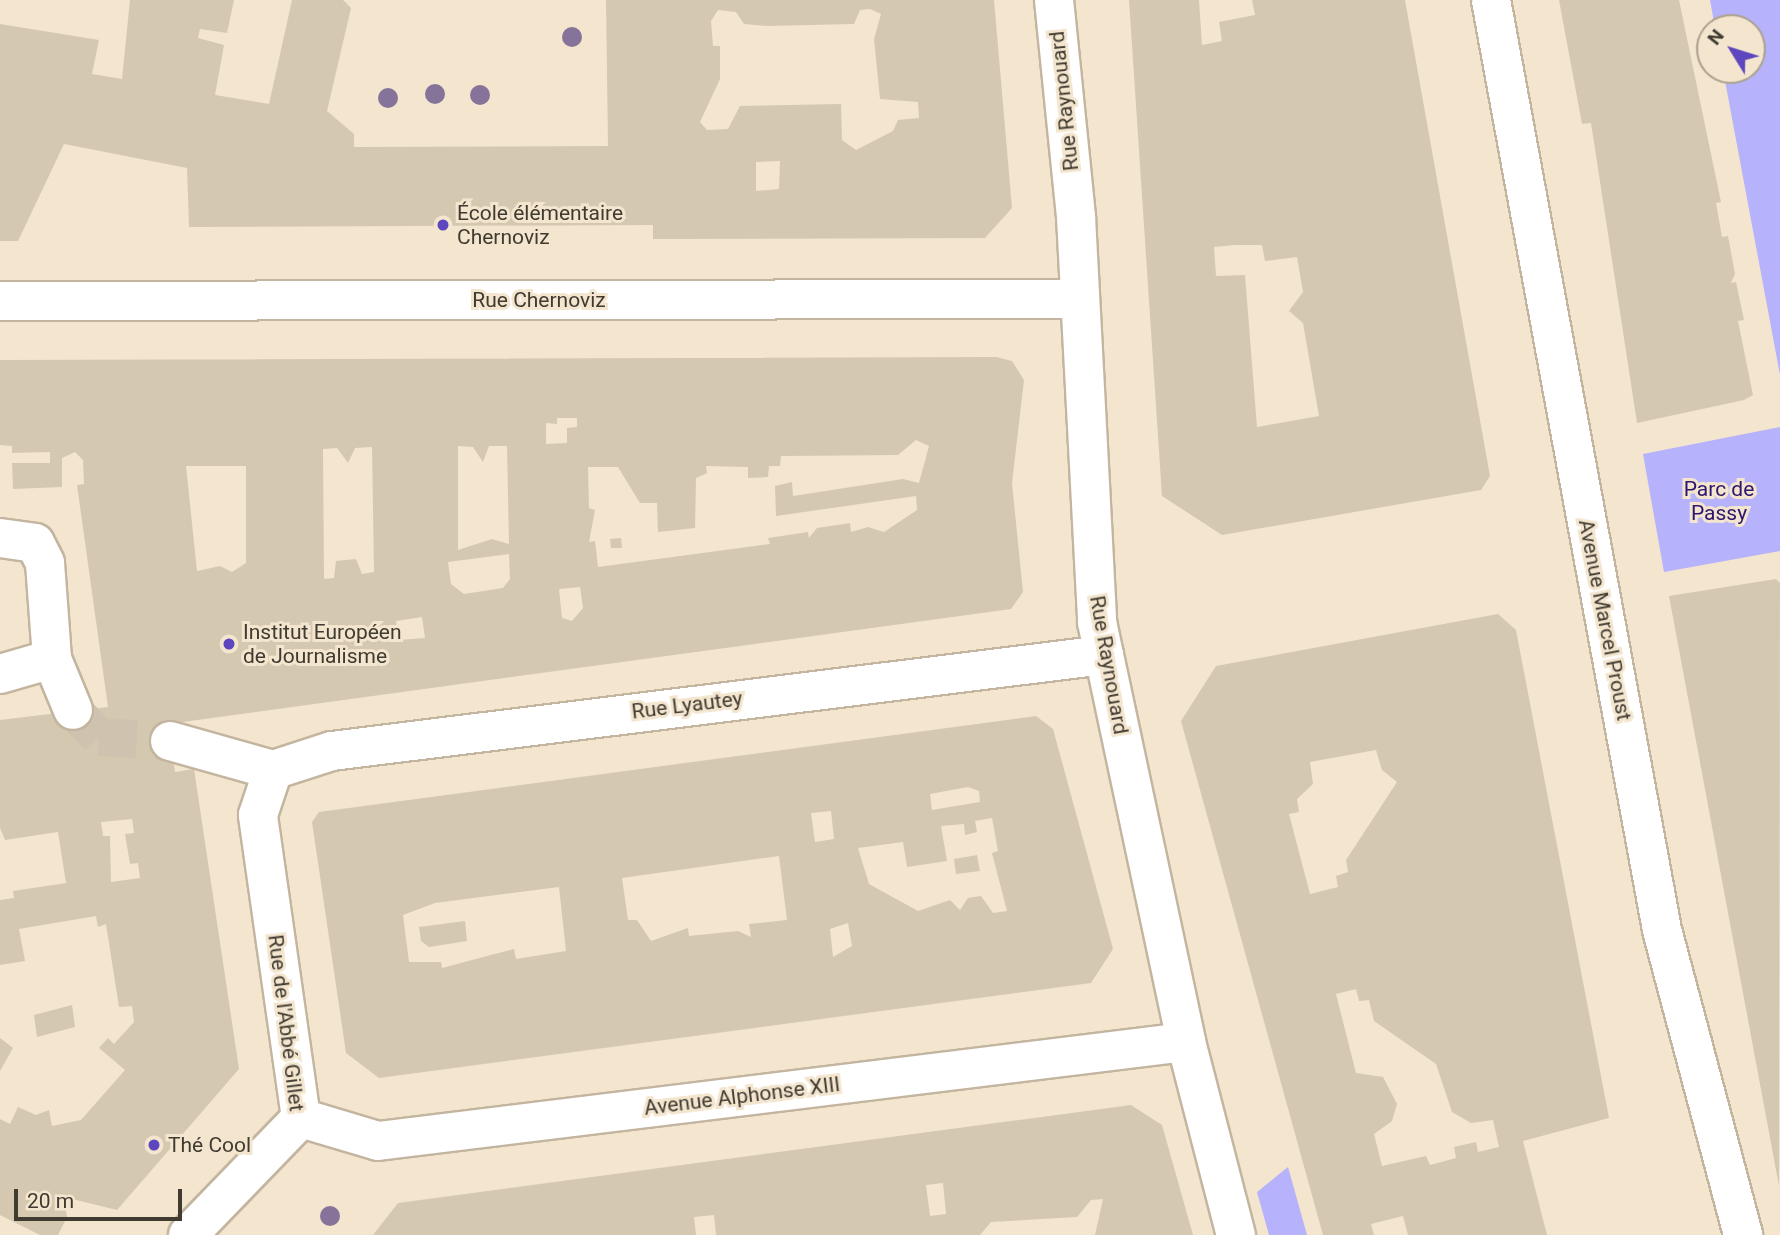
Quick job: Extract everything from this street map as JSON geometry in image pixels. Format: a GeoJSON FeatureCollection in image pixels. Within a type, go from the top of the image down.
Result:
{"type":"FeatureCollection","features":[{"type":"Feature","properties":{"kind":"street","name":"Rue Raynouard"},"geometry":{"type":"LineString","coordinates":[[1054,0],[1079,299],[1097,622],[1186,1042],[1236,1235]]}},
{"type":"Feature","properties":{"kind":"street","name":"Avenue Marcel Proust"},"geometry":{"type":"LineString","coordinates":[[1491,0],[1662,930],[1743,1235]]}},
{"type":"Feature","properties":{"kind":"street","name":"Rue Chernoviz"},"geometry":{"type":"LineString","coordinates":[[0,301],[1079,299]]}},
{"type":"Feature","properties":{"kind":"street"},"geometry":{"type":"LineString","coordinates":[[0,538],[35,543],[46,563],[52,594],[52,659],[73,710]]}},
{"type":"Feature","properties":{"kind":"street","name":"Rue Lyautey"},"geometry":{"type":"LineString","coordinates":[[273,770],[332,751],[1104,655]]}},
{"type":"Feature","properties":{"kind":"street"},"geometry":{"type":"LineString","coordinates":[[0,674],[52,659]]}},
{"type":"Feature","properties":{"kind":"street"},"geometry":{"type":"LineString","coordinates":[[170,741],[273,770]]}},
{"type":"Feature","properties":{"kind":"street","name":"Rue de l'Abbé Gillet"},"geometry":{"type":"LineString","coordinates":[[188,1235],[301,1118],[258,816],[273,770]]}},
{"type":"Feature","properties":{"kind":"street","name":"Avenue Alphonse XIII"},"geometry":{"type":"LineString","coordinates":[[301,1118],[378,1141],[1186,1042]]}},
{"type":"Feature","properties":{"kind":"green space"},"geometry":{"type":"Polygon","coordinates":[[[1710,0],[1780,0],[1780,375],[1726,84],[1766,84],[1766,14],[1712,14],[1710,0]]]}},
{"type":"Feature","properties":{"kind":"green space","name":"Parc de Passy"},"geometry":{"type":"Polygon","coordinates":[[[1780,427],[1780,551],[1664,572],[1643,454],[1780,427]]]}},
{"type":"Feature","properties":{"kind":"green space"},"geometry":{"type":"Polygon","coordinates":[[[1288,1167],[1307,1235],[1269,1235],[1257,1192],[1288,1167]]]}},
{"type":"Feature","properties":{"kind":"building"},"geometry":{"type":"Polygon","coordinates":[[[130,0],[234,0],[227,33],[200,29],[198,38],[224,45],[215,95],[269,104],[292,0],[343,0],[351,8],[327,111],[354,134],[354,147],[608,146],[606,0],[994,0],[1012,208],[985,238],[653,239],[653,225],[189,227],[187,168],[64,144],[18,241],[0,241],[0,24],[99,40],[92,74],[122,79],[130,0]],[[870,9],[860,10],[854,24],[767,26],[744,24],[736,12],[718,10],[711,21],[713,46],[720,46],[720,79],[700,122],[707,130],[728,129],[740,106],[841,104],[842,140],[856,150],[893,131],[898,120],[919,118],[918,102],[880,99],[874,39],[881,14],[870,9]],[[780,161],[756,162],[756,191],[779,189],[780,161]]]}},
{"type":"Feature","properties":{"kind":"building"},"geometry":{"type":"Polygon","coordinates":[[[1129,0],[1199,0],[1202,45],[1222,41],[1219,22],[1255,15],[1252,0],[1405,0],[1490,476],[1481,490],[1222,535],[1162,496],[1129,0]],[[1262,245],[1214,247],[1216,276],[1245,275],[1257,427],[1319,416],[1303,323],[1289,311],[1303,292],[1297,257],[1265,261],[1262,245]]]}},
{"type":"Feature","properties":{"kind":"building"},"geometry":{"type":"Polygon","coordinates":[[[1559,0],[1679,0],[1721,202],[1716,203],[1722,237],[1728,236],[1735,274],[1731,283],[1736,282],[1744,320],[1738,321],[1753,395],[1744,400],[1637,423],[1591,123],[1582,124],[1559,0]]]}},
{"type":"Feature","properties":{"kind":"building"},"geometry":{"type":"Polygon","coordinates":[[[996,357],[1012,361],[1024,380],[1012,483],[1023,592],[1011,609],[168,724],[175,772],[194,769],[239,1069],[117,1210],[64,1197],[67,1217],[58,1235],[40,1235],[0,1215],[0,1119],[10,1124],[18,1107],[36,1115],[49,1110],[52,1126],[81,1120],[125,1070],[99,1048],[108,1038],[114,1044],[134,1022],[132,1006],[119,1007],[106,924],[98,927],[96,916],[19,929],[25,961],[0,965],[0,900],[14,898],[13,891],[66,883],[58,832],[5,840],[0,828],[0,720],[108,707],[77,485],[84,484],[83,460],[75,452],[62,458],[62,487],[13,489],[12,463],[50,463],[50,452],[12,453],[12,446],[0,445],[0,360],[996,357]],[[557,418],[557,424],[546,423],[546,444],[567,443],[567,428],[577,427],[577,418],[557,418]],[[916,440],[898,455],[781,456],[780,466],[769,466],[768,477],[748,478],[748,467],[706,466],[707,473],[696,478],[695,528],[658,532],[657,503],[640,503],[618,467],[588,467],[589,508],[595,510],[589,542],[595,541],[598,567],[770,544],[768,538],[808,532],[809,538],[817,528],[850,523],[851,532],[868,527],[884,532],[917,510],[916,496],[776,516],[775,486],[792,482],[793,496],[903,479],[919,483],[929,446],[916,440]],[[458,446],[458,550],[492,539],[509,544],[507,446],[489,446],[483,462],[473,447],[458,446]],[[372,447],[355,448],[348,463],[337,448],[323,449],[324,579],[334,578],[336,561],[356,559],[362,574],[374,572],[372,447]],[[186,466],[197,571],[220,566],[232,572],[246,563],[246,466],[186,466]],[[509,554],[448,562],[451,584],[464,594],[503,588],[510,579],[509,554]],[[580,587],[559,589],[562,618],[572,621],[583,608],[580,587]],[[422,617],[396,621],[399,640],[425,638],[422,617]],[[132,819],[101,822],[103,836],[110,836],[111,882],[140,878],[138,863],[130,864],[125,834],[134,833],[132,819]]]}},
{"type":"Feature","properties":{"kind":"building"},"geometry":{"type":"Polygon","coordinates":[[[621,538],[622,548],[611,548],[610,539],[621,538]]]}},
{"type":"Feature","properties":{"kind":"building"},"geometry":{"type":"Polygon","coordinates":[[[1776,579],[1780,583],[1779,1186],[1669,596],[1776,579]]]}},
{"type":"Feature","properties":{"kind":"building"},"geometry":{"type":"Polygon","coordinates":[[[1498,614],[1516,630],[1609,1118],[1523,1141],[1547,1235],[1408,1235],[1403,1216],[1371,1224],[1374,1235],[1323,1235],[1181,721],[1216,666],[1498,614]],[[1376,750],[1310,762],[1313,784],[1297,799],[1299,812],[1289,814],[1310,894],[1338,887],[1336,876],[1348,872],[1346,860],[1397,782],[1382,770],[1376,750]],[[1356,989],[1336,994],[1356,1073],[1383,1077],[1397,1104],[1392,1121],[1374,1134],[1382,1166],[1426,1156],[1430,1165],[1456,1158],[1454,1147],[1476,1142],[1478,1152],[1499,1147],[1493,1120],[1471,1123],[1452,1112],[1436,1064],[1374,1021],[1369,1000],[1359,1001],[1356,989]]]}},
{"type":"Feature","properties":{"kind":"building"},"geometry":{"type":"Polygon","coordinates":[[[1036,716],[1053,729],[1113,949],[1091,983],[379,1078],[346,1053],[312,822],[319,812],[1036,716]],[[968,787],[930,794],[932,810],[980,802],[979,791],[968,787]],[[831,811],[811,813],[815,842],[834,839],[831,811]],[[992,818],[975,821],[977,832],[965,835],[964,824],[941,826],[947,861],[907,867],[903,842],[858,848],[869,884],[918,911],[950,900],[960,910],[968,898],[981,896],[993,913],[1007,911],[992,853],[998,851],[992,818]],[[779,856],[622,878],[628,920],[637,920],[651,941],[688,928],[689,936],[738,931],[751,937],[749,924],[787,920],[779,856]],[[559,887],[435,903],[403,915],[409,962],[441,962],[442,968],[514,949],[516,959],[566,951],[559,887]],[[848,923],[830,929],[833,957],[852,946],[848,923]]]}},
{"type":"Feature","properties":{"kind":"building"},"geometry":{"type":"Polygon","coordinates":[[[977,855],[980,871],[956,874],[954,859],[977,855]]]}},
{"type":"Feature","properties":{"kind":"building"},"geometry":{"type":"Polygon","coordinates":[[[465,921],[467,941],[429,947],[421,941],[419,927],[465,921]]]}},
{"type":"Feature","properties":{"kind":"building"},"geometry":{"type":"Polygon","coordinates":[[[72,1005],[75,1027],[37,1037],[34,1015],[72,1005]]]}},
{"type":"Feature","properties":{"kind":"building"},"geometry":{"type":"Polygon","coordinates":[[[0,1038],[13,1048],[0,1071],[0,1038]]]}},
{"type":"Feature","properties":{"kind":"building"},"geometry":{"type":"Polygon","coordinates":[[[1131,1105],[1162,1125],[1193,1235],[1095,1235],[1103,1199],[1091,1200],[1077,1217],[991,1222],[980,1235],[716,1235],[714,1215],[694,1217],[696,1235],[373,1235],[398,1203],[1131,1105]],[[943,1183],[926,1185],[930,1216],[946,1214],[943,1183]]]}},
{"type":"Feature","properties":{"kind":"tunnel"},"geometry":{"type":"LineString","coordinates":[[73,710],[99,737],[170,741]]}},
{"type":"Feature","properties":{"kind":"place","name":"École élémentaire Chernoviz"},"geometry":{"type":"Point","coordinates":[443,225]}},
{"type":"Feature","properties":{"kind":"place","name":"Institut Européen de Journalisme"},"geometry":{"type":"Point","coordinates":[229,644]}},
{"type":"Feature","properties":{"kind":"place","name":"Thé Cool"},"geometry":{"type":"Point","coordinates":[154,1145]}}]}
